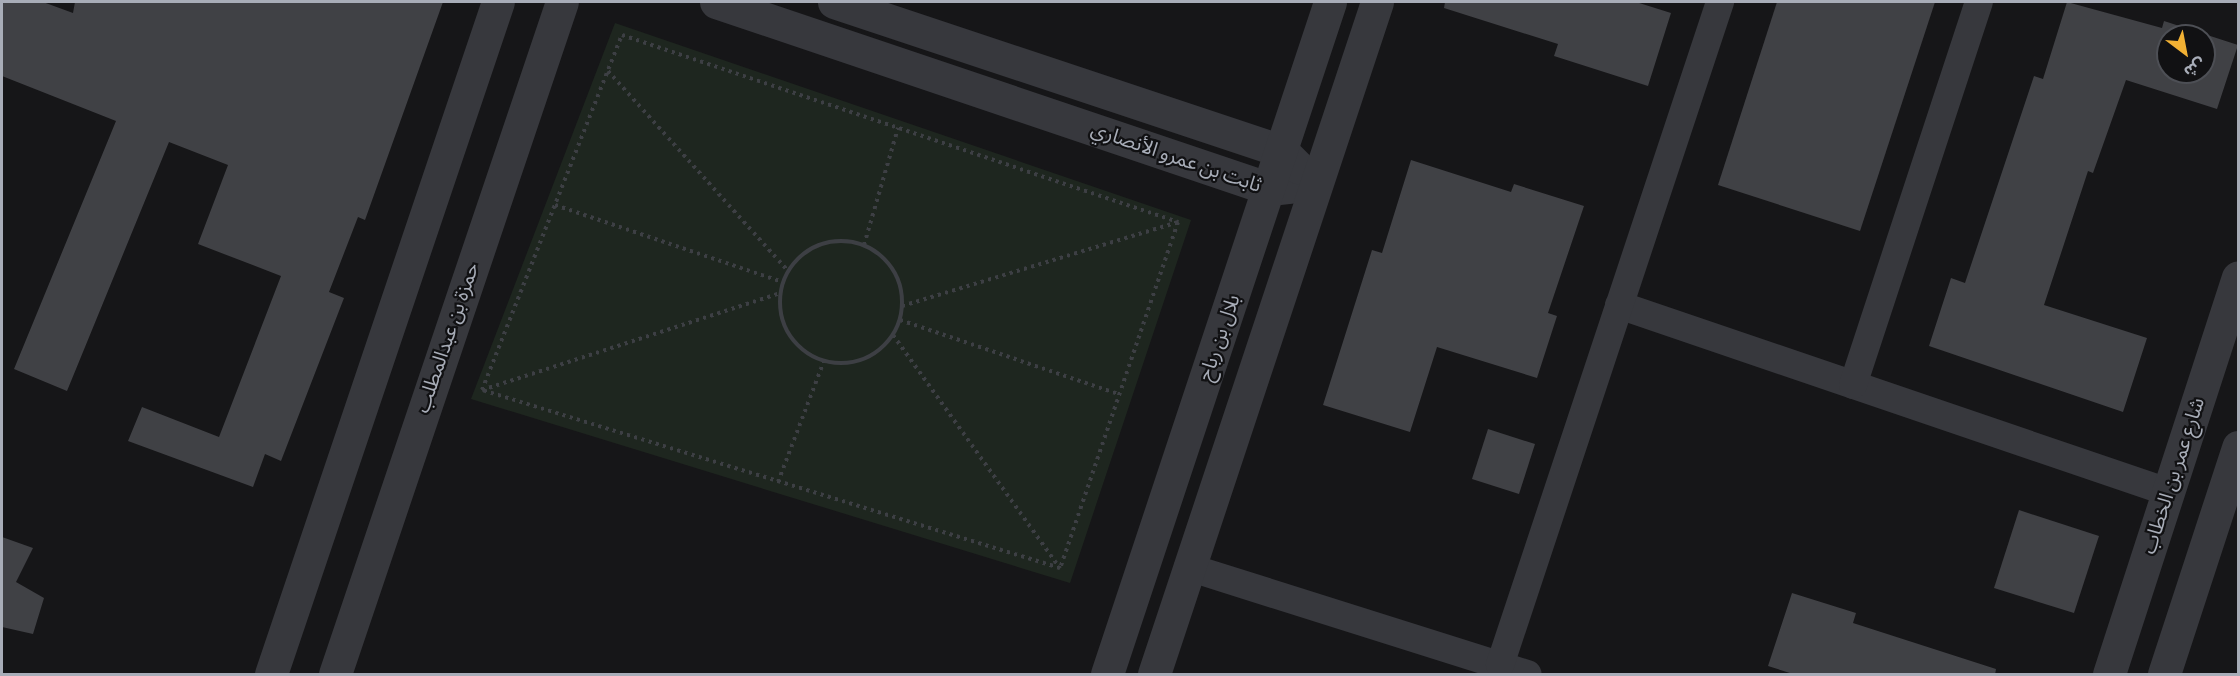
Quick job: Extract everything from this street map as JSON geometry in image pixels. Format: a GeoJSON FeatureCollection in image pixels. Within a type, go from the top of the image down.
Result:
{"type":"FeatureCollection","features":[{"type":"Feature","properties":{"kind":"street"},"geometry":{"type":"LineString","coordinates":[[271,675],[498,2]]}},
{"type":"Feature","properties":{"kind":"street","name":"حمزة بن عبدالمطلب"},"geometry":{"type":"LineString","coordinates":[[335,675],[562,2]]}},
{"type":"Feature","properties":{"kind":"street","name":"ثابت بن عمرو الأنصاري"},"geometry":{"type":"LineString","coordinates":[[716,2],[1269,189],[1316,185]]}},
{"type":"Feature","properties":{"kind":"street","name":"ثابت بن عمرو الأنصاري"},"geometry":{"type":"LineString","coordinates":[[834,2],[1281,151],[1316,185]]}},
{"type":"Feature","properties":{"kind":"street","name":"بلال بن رباح"},"geometry":{"type":"LineString","coordinates":[[1107,675],[1330,2]]}},
{"type":"Feature","properties":{"kind":"street"},"geometry":{"type":"LineString","coordinates":[[1154,675],[1377,2]]}},
{"type":"Feature","properties":{"kind":"street"},"geometry":{"type":"LineString","coordinates":[[1500,665],[1720,2]]}},
{"type":"Feature","properties":{"kind":"street"},"geometry":{"type":"LineString","coordinates":[[1853,385],[1979,2]]}},
{"type":"Feature","properties":{"kind":"street","name":"شارع عمر بن الخطاب"},"geometry":{"type":"LineString","coordinates":[[2109,675],[2238,277]]}},
{"type":"Feature","properties":{"kind":"street"},"geometry":{"type":"LineString","coordinates":[[1619,305],[2168,492]]}},
{"type":"Feature","properties":{"kind":"street"},"geometry":{"type":"LineString","coordinates":[[2164,675],[2230,502],[2238,447]]}},
{"type":"Feature","properties":{"kind":"street"},"geometry":{"type":"LineString","coordinates":[[1188,567],[1528,675]]}},
{"type":"Feature","properties":{"kind":"path"},"geometry":{"type":"LineString","coordinates":[[482,390],[622,35],[1178,222]]}},
{"type":"Feature","properties":{"kind":"path"},"geometry":{"type":"LineString","coordinates":[[608,71],[789,271]]}},
{"type":"Feature","properties":{"kind":"path"},"geometry":{"type":"LineString","coordinates":[[864,245],[898,128]]}},
{"type":"Feature","properties":{"kind":"path"},"geometry":{"type":"LineString","coordinates":[[555,205],[783,282]]}},
{"type":"Feature","properties":{"kind":"path"},"geometry":{"type":"LineString","coordinates":[[902,306],[1178,222]]}},
{"type":"Feature","properties":{"kind":"path"},"geometry":{"type":"LineString","coordinates":[[1060,568],[1178,222]]}},
{"type":"Feature","properties":{"kind":"path"},"geometry":{"type":"LineString","coordinates":[[829,241],[864,245],[886,258],[897,276],[902,306],[900,320],[893,335],[861,360],[824,361],[790,336],[782,318],[783,282],[789,271],[810,248],[829,241]]}},
{"type":"Feature","properties":{"kind":"path"},"geometry":{"type":"LineString","coordinates":[[482,390],[781,293]]}},
{"type":"Feature","properties":{"kind":"path"},"geometry":{"type":"LineString","coordinates":[[900,320],[1119,394]]}},
{"type":"Feature","properties":{"kind":"path"},"geometry":{"type":"LineString","coordinates":[[893,335],[1060,568]]}},
{"type":"Feature","properties":{"kind":"path"},"geometry":{"type":"LineString","coordinates":[[778,482],[824,361]]}},
{"type":"Feature","properties":{"kind":"path"},"geometry":{"type":"LineString","coordinates":[[482,390],[1060,568]]}},
{"type":"Feature","properties":{"kind":"shaded area"},"geometry":{"type":"Polygon","coordinates":[[[615,23],[1191,220],[1070,583],[471,399],[615,23]]]}},
{"type":"Feature","properties":{"kind":"building"},"geometry":{"type":"Polygon","coordinates":[[[2,2],[43,2],[73,13],[75,2],[443,2],[365,220],[358,217],[329,292],[344,298],[281,461],[265,454],[253,487],[128,441],[142,407],[219,437],[281,276],[198,244],[228,165],[169,142],[67,391],[14,369],[116,121],[2,76],[2,2]]]}},
{"type":"Feature","properties":{"kind":"building"},"geometry":{"type":"Polygon","coordinates":[[[1445,2],[1636,2],[1671,13],[1648,86],[1554,56],[1558,44],[1444,8],[1445,2]]]}},
{"type":"Feature","properties":{"kind":"building"},"geometry":{"type":"Polygon","coordinates":[[[1777,2],[1935,2],[1860,231],[1718,185],[1777,2]]]}},
{"type":"Feature","properties":{"kind":"building"},"geometry":{"type":"Polygon","coordinates":[[[2067,2],[2156,26],[2156,84],[2216,84],[2216,38],[2238,45],[2217,109],[2126,80],[2093,173],[2088,171],[2044,305],[2147,338],[2123,412],[1929,346],[1951,278],[1965,283],[2034,76],[2043,79],[2067,2]]]}},
{"type":"Feature","properties":{"kind":"building"},"geometry":{"type":"Polygon","coordinates":[[[1411,160],[1511,192],[1514,184],[1584,206],[1548,313],[1557,316],[1537,378],[1437,347],[1410,432],[1323,405],[1372,250],[1382,253],[1411,160]]]}},
{"type":"Feature","properties":{"kind":"building"},"geometry":{"type":"Polygon","coordinates":[[[1488,429],[1535,444],[1519,494],[1472,479],[1488,429]]]}},
{"type":"Feature","properties":{"kind":"building"},"geometry":{"type":"Polygon","coordinates":[[[2019,510],[2099,536],[2074,613],[1994,588],[2019,510]]]}},
{"type":"Feature","properties":{"kind":"building"},"geometry":{"type":"Polygon","coordinates":[[[2,537],[33,548],[16,582],[44,598],[33,634],[2,627],[2,537]]]}},
{"type":"Feature","properties":{"kind":"building"},"geometry":{"type":"Polygon","coordinates":[[[1792,593],[1856,613],[1853,623],[1996,669],[1995,675],[1796,675],[1768,666],[1792,593]]]}}]}
